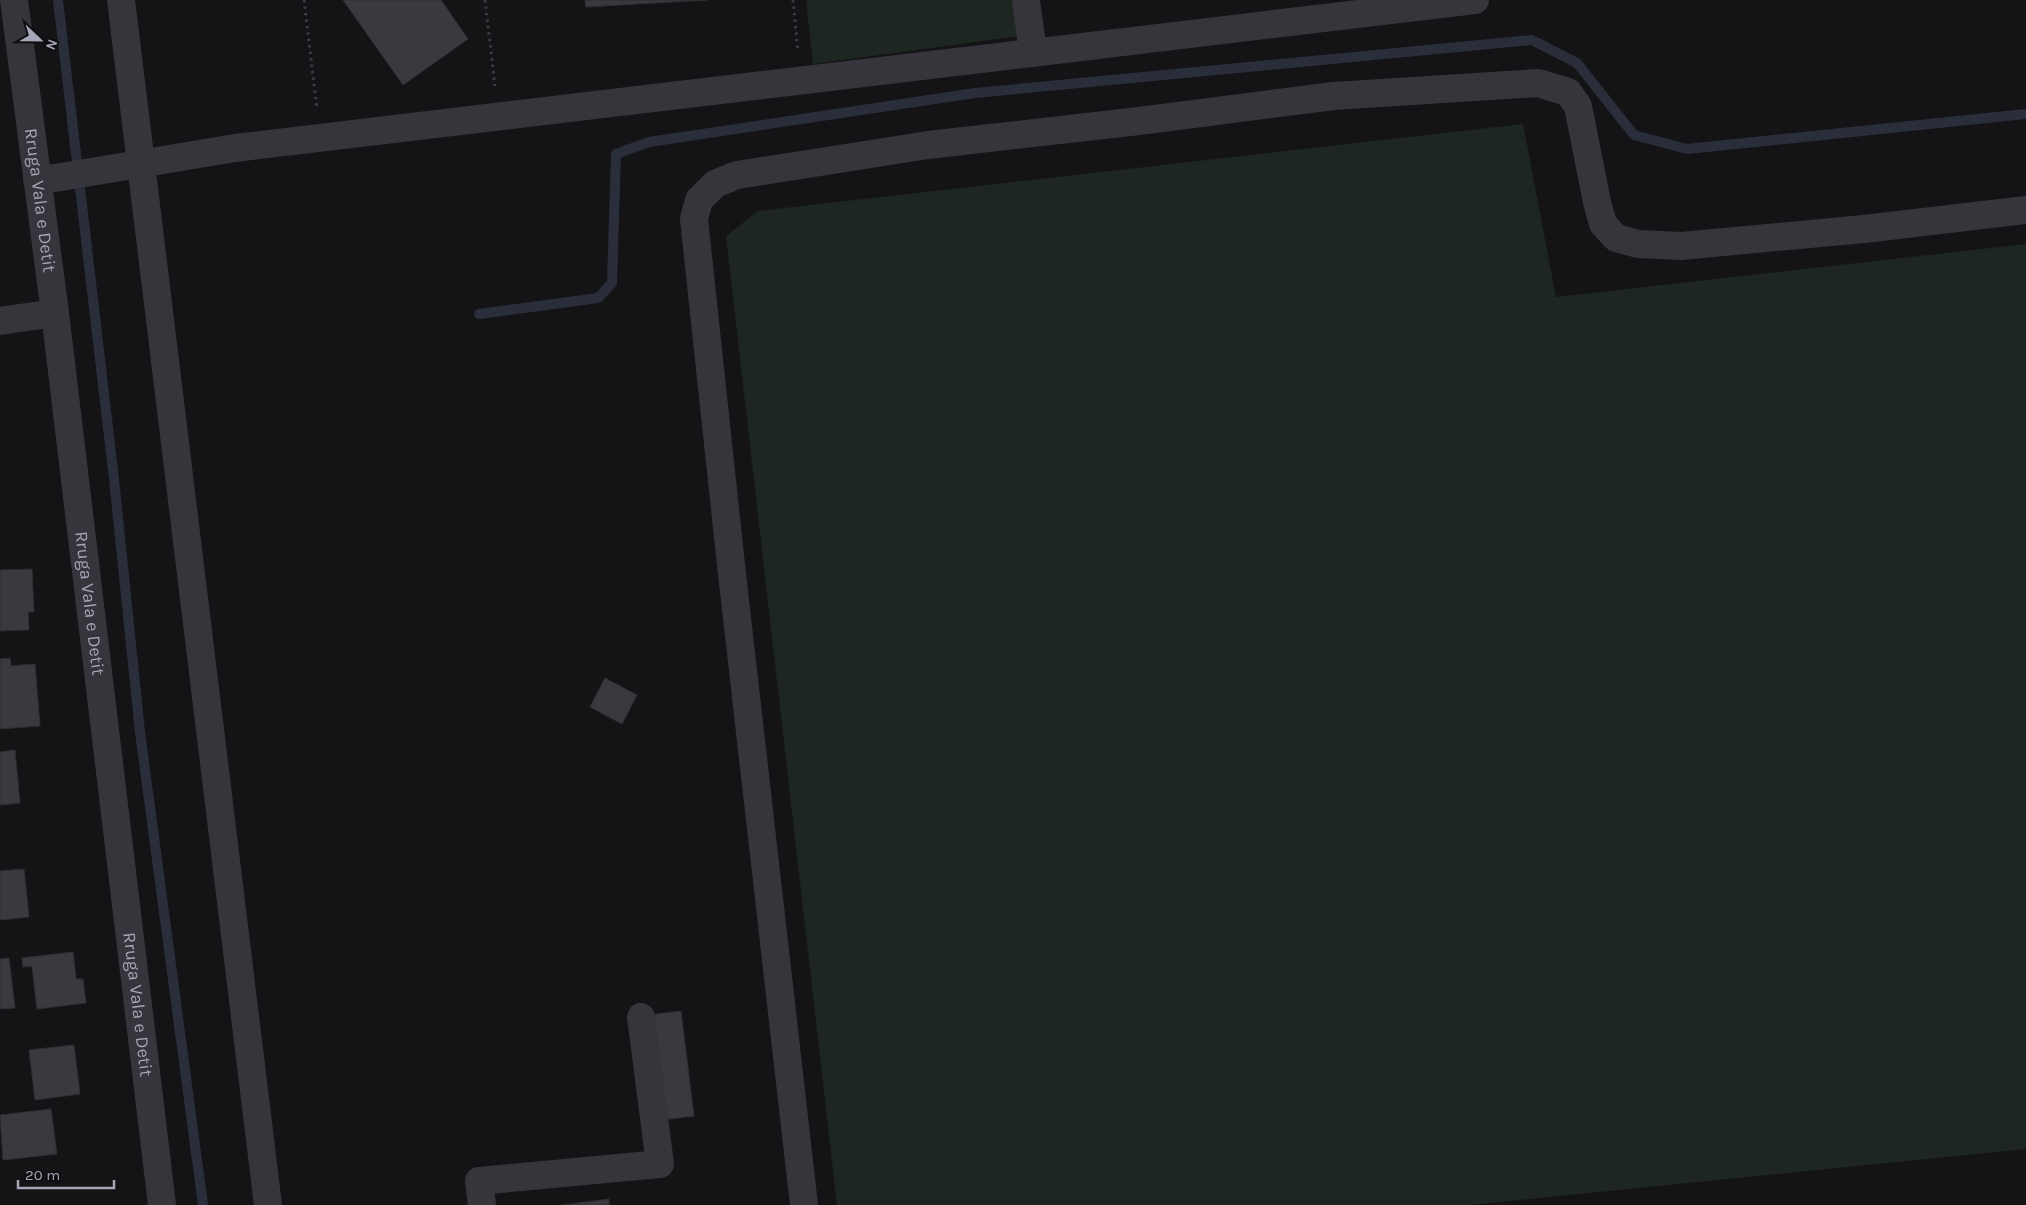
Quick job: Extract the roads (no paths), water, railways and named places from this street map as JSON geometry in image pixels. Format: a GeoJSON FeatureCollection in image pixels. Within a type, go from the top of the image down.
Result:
{"type":"FeatureCollection","features":[{"type":"Feature","properties":{"kind":"street","name":"Rruga Vala e Detit"},"geometry":{"type":"LineString","coordinates":[[14,0],[46,179],[55,313],[162,1205]]}},
{"type":"Feature","properties":{"kind":"street"},"geometry":{"type":"LineString","coordinates":[[121,0],[135,165],[268,1205]]}},
{"type":"Feature","properties":{"kind":"street"},"geometry":{"type":"LineString","coordinates":[[1026,0],[1033,53]]}},
{"type":"Feature","properties":{"kind":"street"},"geometry":{"type":"LineString","coordinates":[[46,179],[235,148],[1475,0]]}},
{"type":"Feature","properties":{"kind":"street"},"geometry":{"type":"LineString","coordinates":[[804,1205],[732,574],[694,219],[699,200],[715,184],[737,175],[928,145],[1334,96],[1538,83],[1568,92],[1578,106],[1603,224],[1616,238],[1638,244],[1681,246],[1864,229],[2026,210]]}},
{"type":"Feature","properties":{"kind":"street"},"geometry":{"type":"LineString","coordinates":[[0,320],[55,313]]}},
{"type":"Feature","properties":{"kind":"street"},"geometry":{"type":"LineString","coordinates":[[482,1205],[478,1181],[660,1164],[641,1017]]}},
{"type":"Feature","properties":{"kind":"waterway"},"geometry":{"type":"LineString","coordinates":[[58,0],[114,479],[140,732],[203,1205]]}},
{"type":"Feature","properties":{"kind":"waterway"},"geometry":{"type":"LineString","coordinates":[[479,314],[598,298],[612,283],[616,154],[649,142],[975,93],[1532,40],[1577,63],[1634,135],[1687,149],[2026,114]]}}]}
